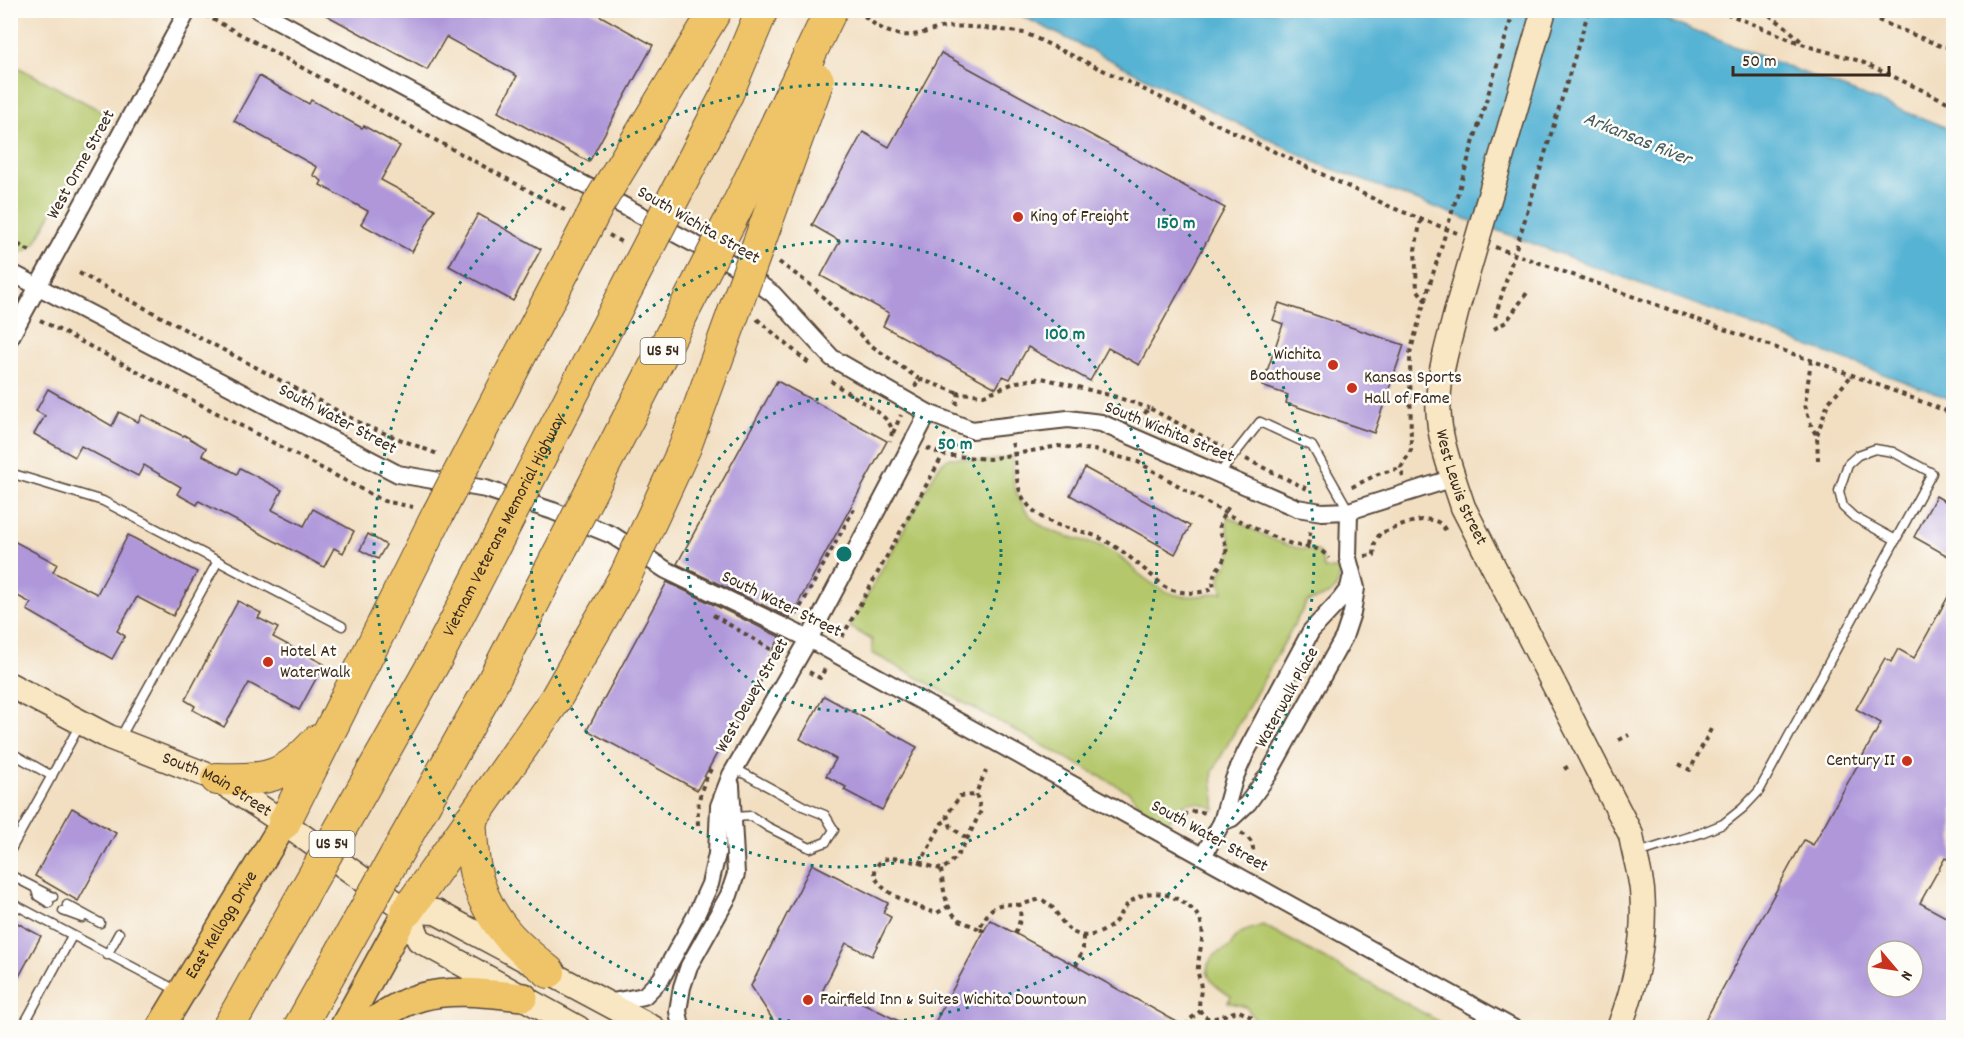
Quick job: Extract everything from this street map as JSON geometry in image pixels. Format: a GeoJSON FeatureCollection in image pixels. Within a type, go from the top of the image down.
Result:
{"type":"FeatureCollection","features":[{"type":"Feature","properties":{"kind":"highway"},"geometry":{"type":"LineString","coordinates":[[284,823],[438,514],[599,203],[716,10]]}},
{"type":"Feature","properties":{"kind":"highway","name":"Vietnam Veterans Memorial Highway"},"geometry":{"type":"LineString","coordinates":[[228,1028],[436,659],[727,93],[762,10]]}},
{"type":"Feature","properties":{"kind":"highway","name":"US 54"},"geometry":{"type":"LineString","coordinates":[[299,1028],[489,689],[734,213],[831,10]]}},
{"type":"Feature","properties":{"kind":"highway"},"geometry":{"type":"LineString","coordinates":[[407,911],[555,700],[625,577],[685,447],[844,10]]}},
{"type":"Feature","properties":{"kind":"highway"},"geometry":{"type":"LineString","coordinates":[[217,779],[245,780],[275,776],[299,761],[334,723]]}},
{"type":"Feature","properties":{"kind":"highway"},"geometry":{"type":"LineString","coordinates":[[470,820],[478,884],[496,921],[515,944],[549,972]]}},
{"type":"Feature","properties":{"kind":"main road","name":"East Kellogg Drive"},"geometry":{"type":"LineString","coordinates":[[160,1028],[284,823]]}},
{"type":"Feature","properties":{"kind":"main road"},"geometry":{"type":"LineString","coordinates":[[343,1028],[407,911]]}},
{"type":"Feature","properties":{"kind":"main road"},"geometry":{"type":"LineString","coordinates":[[364,1028],[393,1008],[423,996],[466,992],[524,998]]}},
{"type":"Feature","properties":{"kind":"street","name":"West Orme Street"},"geometry":{"type":"LineString","coordinates":[[10,338],[188,10]]}},
{"type":"Feature","properties":{"kind":"street","name":"South Wichita Street"},"geometry":{"type":"LineString","coordinates":[[258,10],[732,264],[773,294],[832,358],[928,413],[972,429],[1068,419],[1101,423],[1297,508],[1323,512],[1349,511],[1454,478]]}},
{"type":"Feature","properties":{"kind":"street","name":"West Lewis Street"},"geometry":{"type":"LineString","coordinates":[[1544,10],[1457,309],[1441,375],[1438,417],[1463,507],[1633,844],[1642,889],[1642,945],[1629,1002],[1619,1028]]}},
{"type":"Feature","properties":{"kind":"street","name":"South Water Street"},"geometry":{"type":"LineString","coordinates":[[10,272],[398,474],[486,489],[553,512],[612,536],[666,570],[833,652],[1513,1028]]}},
{"type":"Feature","properties":{"kind":"street","name":"West Dewey Street"},"geometry":{"type":"LineString","coordinates":[[607,1003],[644,996],[661,979],[696,915],[710,884],[717,854],[719,806],[733,771],[808,639],[928,413]]}},
{"type":"Feature","properties":{"kind":"street","name":"Waterwalk Place"},"geometry":{"type":"LineString","coordinates":[[1222,822],[1232,818],[1248,803],[1268,776],[1344,638],[1352,613],[1356,588],[1348,558],[1349,511]]}},
{"type":"Feature","properties":{"kind":"street","name":"Waterwalk Place"},"geometry":{"type":"LineString","coordinates":[[1203,855],[1222,822],[1234,779],[1245,754],[1311,631],[1344,594],[1352,575]]}},
{"type":"Feature","properties":{"kind":"street","name":"South Main Street"},"geometry":{"type":"LineString","coordinates":[[10,685],[118,741],[217,779],[284,823],[407,911]]}},
{"type":"Feature","properties":{"kind":"street","name":"West Dewey Street"},"geometry":{"type":"LineString","coordinates":[[681,1028],[678,1011],[682,987],[689,966],[729,895],[736,874],[732,817],[733,771]]}},
{"type":"Feature","properties":{"kind":"street"},"geometry":{"type":"LineString","coordinates":[[578,1028],[419,940],[407,911],[436,912],[652,1028]]}},
{"type":"Feature","properties":{"kind":"lane"},"geometry":{"type":"LineString","coordinates":[[1219,474],[1260,422],[1312,446],[1349,511]]}},
{"type":"Feature","properties":{"kind":"lane"},"geometry":{"type":"LineString","coordinates":[[1633,844],[1701,834],[1723,824],[1759,791],[1896,540],[1932,473],[1893,452],[1875,449],[1858,455],[1848,464],[1839,491],[1843,507],[1854,517],[1896,540]]}},
{"type":"Feature","properties":{"kind":"lane"},"geometry":{"type":"LineString","coordinates":[[10,473],[103,501],[342,626]]}},
{"type":"Feature","properties":{"kind":"lane"},"geometry":{"type":"LineString","coordinates":[[118,741],[218,561]]}},
{"type":"Feature","properties":{"kind":"lane"},"geometry":{"type":"LineString","coordinates":[[10,851],[81,723]]}},
{"type":"Feature","properties":{"kind":"lane"},"geometry":{"type":"LineString","coordinates":[[10,752],[52,776]]}},
{"type":"Feature","properties":{"kind":"lane"},"geometry":{"type":"LineString","coordinates":[[732,817],[751,816],[810,848],[826,842],[834,830],[825,815],[733,771]]}},
{"type":"Feature","properties":{"kind":"lane"},"geometry":{"type":"LineString","coordinates":[[10,875],[34,887],[51,900]]}},
{"type":"Feature","properties":{"kind":"lane"},"geometry":{"type":"LineString","coordinates":[[10,902],[181,993]]}},
{"type":"Feature","properties":{"kind":"lane"},"geometry":{"type":"LineString","coordinates":[[65,908],[100,923]]}},
{"type":"Feature","properties":{"kind":"lane"},"geometry":{"type":"LineString","coordinates":[[107,955],[119,933]]}},
{"type":"Feature","properties":{"kind":"lane"},"geometry":{"type":"LineString","coordinates":[[22,1028],[72,936]]}},
{"type":"Feature","properties":{"kind":"path"},"geometry":{"type":"LineString","coordinates":[[858,10],[870,22],[894,36],[916,35],[946,27],[984,28],[1025,33],[1393,208],[1465,236]]}},
{"type":"Feature","properties":{"kind":"path"},"geometry":{"type":"LineString","coordinates":[[1416,521],[1406,493],[1401,468],[1411,450],[1410,353],[1514,10]]}},
{"type":"Feature","properties":{"kind":"path"},"geometry":{"type":"LineString","coordinates":[[1495,317],[1589,10]]}},
{"type":"Feature","properties":{"kind":"path"},"geometry":{"type":"LineString","coordinates":[[1718,10],[1807,46],[1860,61],[1953,105]]}},
{"type":"Feature","properties":{"kind":"path"},"geometry":{"type":"LineString","coordinates":[[1762,10],[1807,46]]}},
{"type":"Feature","properties":{"kind":"path"},"geometry":{"type":"LineString","coordinates":[[1853,10],[1941,46],[1953,48]]}},
{"type":"Feature","properties":{"kind":"path"},"geometry":{"type":"LineString","coordinates":[[1421,219],[1415,250],[1417,289],[1425,300]]}},
{"type":"Feature","properties":{"kind":"path"},"geometry":{"type":"LineString","coordinates":[[10,240],[30,251]]}},
{"type":"Feature","properties":{"kind":"path"},"geometry":{"type":"LineString","coordinates":[[1488,244],[1852,375],[1953,414]]}},
{"type":"Feature","properties":{"kind":"path"},"geometry":{"type":"LineString","coordinates":[[772,257],[812,286],[869,344],[919,379],[958,393],[984,394],[1017,382],[1042,378],[1113,396],[1149,408]]}},
{"type":"Feature","properties":{"kind":"path"},"geometry":{"type":"LineString","coordinates":[[1494,329],[1506,322],[1529,290]]}},
{"type":"Feature","properties":{"kind":"path"},"geometry":{"type":"LineString","coordinates":[[1810,360],[1805,405],[1817,436]]}},
{"type":"Feature","properties":{"kind":"path"},"geometry":{"type":"LineString","coordinates":[[1818,460],[1817,436],[1828,403],[1852,375]]}},
{"type":"Feature","properties":{"kind":"path"},"geometry":{"type":"LineString","coordinates":[[919,379],[892,432],[943,455],[989,459],[1058,446],[1094,450],[1125,458],[1138,462],[1248,524],[1294,544],[1308,545],[1323,550],[1332,561],[1374,555],[1375,543],[1380,533],[1416,521],[1427,519],[1440,523],[1447,534]]}},
{"type":"Feature","properties":{"kind":"path"},"geometry":{"type":"LineString","coordinates":[[820,678],[863,596],[943,455],[958,393]]}},
{"type":"Feature","properties":{"kind":"path"},"geometry":{"type":"LineString","coordinates":[[1012,442],[1016,454],[1017,481],[1024,500],[1036,512],[1054,524],[1095,535],[1108,542],[1165,587],[1183,592],[1207,592],[1214,588],[1214,573],[1227,552],[1227,544],[1220,529],[1221,520],[1230,504]]}},
{"type":"Feature","properties":{"kind":"path"},"geometry":{"type":"LineString","coordinates":[[1679,764],[1690,770],[1711,729]]}},
{"type":"Feature","properties":{"kind":"path"},"geometry":{"type":"LineString","coordinates":[[1619,740],[1629,735]]}},
{"type":"Feature","properties":{"kind":"path"},"geometry":{"type":"LineString","coordinates":[[1564,769],[1572,764]]}},
{"type":"Feature","properties":{"kind":"path"},"geometry":{"type":"LineString","coordinates":[[949,906],[936,913],[929,911],[884,889],[875,876],[875,871],[883,860],[889,858],[909,860],[940,869],[956,859],[981,811],[976,795],[986,771]]}},
{"type":"Feature","properties":{"kind":"path"},"geometry":{"type":"LineString","coordinates":[[966,838],[951,827],[947,815],[960,796],[976,795]]}},
{"type":"Feature","properties":{"kind":"path"},"geometry":{"type":"LineString","coordinates":[[920,864],[942,823],[947,820]]}},
{"type":"Feature","properties":{"kind":"path"},"geometry":{"type":"LineString","coordinates":[[940,869],[949,906],[957,918],[984,931]]}},
{"type":"Feature","properties":{"kind":"path"},"geometry":{"type":"LineString","coordinates":[[979,929],[991,908],[997,904],[1019,905],[1041,899],[1052,907],[1064,926],[1083,936],[1104,930],[1113,924],[1127,904],[1137,898],[1150,893],[1165,893],[1185,903],[1200,918],[1203,939],[1198,966],[1201,1011],[1207,1017],[1213,1018],[1239,1011],[1251,1017],[1258,1028]]}},
{"type":"Feature","properties":{"kind":"path"},"geometry":{"type":"LineString","coordinates":[[1015,933],[1020,924],[1019,905]]}},
{"type":"Feature","properties":{"kind":"path"},"geometry":{"type":"LineString","coordinates":[[1076,966],[1083,948],[1083,936]]}},
{"type":"Feature","properties":{"kind":"path"},"geometry":{"type":"LineString","coordinates":[[1186,1026],[1189,1020],[1201,1011]]}},
{"type":"Feature","properties":{"kind":"green space"},"geometry":{"type":"Polygon","coordinates":[[[10,63],[107,114],[35,243],[21,253],[10,252],[10,63]]]}},
{"type":"Feature","properties":{"kind":"green space"},"geometry":{"type":"Polygon","coordinates":[[[1013,456],[1015,490],[1026,510],[1042,526],[1106,548],[1120,556],[1149,582],[1169,593],[1198,596],[1223,592],[1220,578],[1231,553],[1228,516],[1282,543],[1318,551],[1324,569],[1339,569],[1338,584],[1332,593],[1307,602],[1213,771],[1215,809],[1199,803],[1187,803],[1177,810],[1168,823],[1144,810],[1129,792],[872,653],[872,640],[850,627],[939,466],[944,461],[954,458],[984,461],[1013,456]]]}},
{"type":"Feature","properties":{"kind":"green space"},"geometry":{"type":"Polygon","coordinates":[[[1263,925],[1440,1022],[1442,1027],[1270,1028],[1268,1024],[1256,1020],[1246,1007],[1228,1002],[1231,996],[1210,979],[1207,968],[1214,956],[1231,946],[1235,937],[1263,925]]]}},
{"type":"Feature","properties":{"kind":"water","name":"Arkansas River"},"geometry":{"type":"Polygon","coordinates":[[[1012,11],[1642,11],[1953,130],[1953,400],[1319,164],[1012,11]]]}},
{"type":"Feature","properties":{"kind":"building"},"geometry":{"type":"Polygon","coordinates":[[[317,10],[590,10],[653,45],[589,162],[498,112],[517,76],[446,37],[427,70],[317,10]]]}},
{"type":"Feature","properties":{"kind":"building","name":"King of Freight"},"geometry":{"type":"Polygon","coordinates":[[[941,53],[1225,208],[1139,365],[1108,348],[1090,381],[1028,347],[1010,379],[1003,376],[996,388],[883,326],[889,313],[821,276],[840,241],[812,225],[863,132],[889,147],[941,53]]]}},
{"type":"Feature","properties":{"kind":"building"},"geometry":{"type":"Polygon","coordinates":[[[259,76],[309,104],[311,100],[400,146],[381,180],[435,209],[412,252],[361,224],[368,211],[320,185],[322,181],[313,175],[317,167],[234,121],[259,76]]]}},
{"type":"Feature","properties":{"kind":"building"},"geometry":{"type":"Polygon","coordinates":[[[478,214],[541,249],[513,301],[449,266],[478,214]]]}},
{"type":"Feature","properties":{"kind":"building","name":"Wichita Boathouse"},"geometry":{"type":"Polygon","coordinates":[[[1279,303],[1404,345],[1374,433],[1286,403],[1288,395],[1262,386],[1283,324],[1273,320],[1279,303]]]}},
{"type":"Feature","properties":{"kind":"building"},"geometry":{"type":"Polygon","coordinates":[[[777,381],[887,441],[790,618],[677,564],[777,381]]]}},
{"type":"Feature","properties":{"kind":"building"},"geometry":{"type":"Polygon","coordinates":[[[48,389],[112,426],[119,412],[138,422],[142,415],[184,435],[206,448],[202,455],[237,474],[240,468],[282,490],[272,510],[304,526],[313,509],[354,531],[343,553],[334,548],[324,567],[199,501],[197,505],[177,494],[181,487],[144,465],[138,476],[81,446],[75,457],[34,434],[45,416],[36,411],[48,389]]]}},
{"type":"Feature","properties":{"kind":"building"},"geometry":{"type":"Polygon","coordinates":[[[1085,468],[1190,526],[1175,554],[1070,495],[1085,468]]]}},
{"type":"Feature","properties":{"kind":"building"},"geometry":{"type":"Polygon","coordinates":[[[1936,496],[1953,506],[1953,559],[1914,537],[1936,496]]]}},
{"type":"Feature","properties":{"kind":"building"},"geometry":{"type":"Polygon","coordinates":[[[368,534],[386,545],[378,559],[360,550],[368,534]]]}},
{"type":"Feature","properties":{"kind":"building"},"geometry":{"type":"Polygon","coordinates":[[[128,535],[197,572],[173,616],[137,597],[117,631],[125,636],[112,659],[27,610],[31,603],[10,592],[10,539],[57,564],[53,572],[97,594],[128,535]]]}},
{"type":"Feature","properties":{"kind":"building"},"geometry":{"type":"Polygon","coordinates":[[[667,582],[780,637],[697,790],[587,730],[667,582]]]}},
{"type":"Feature","properties":{"kind":"building"},"geometry":{"type":"Polygon","coordinates":[[[1953,588],[1953,862],[1945,858],[1920,903],[1953,921],[1953,1028],[1701,1028],[1804,840],[1813,845],[1881,723],[1856,709],[1885,658],[1891,662],[1898,649],[1914,658],[1953,588]]]}},
{"type":"Feature","properties":{"kind":"building"},"geometry":{"type":"Polygon","coordinates":[[[238,601],[261,613],[258,618],[278,628],[273,637],[324,664],[299,710],[249,683],[224,727],[193,710],[195,706],[185,700],[238,601]]]}},
{"type":"Feature","properties":{"kind":"building"},"geometry":{"type":"Polygon","coordinates":[[[824,696],[917,747],[882,810],[844,790],[846,787],[826,776],[836,759],[800,739],[824,696]]]}},
{"type":"Feature","properties":{"kind":"building"},"geometry":{"type":"Polygon","coordinates":[[[72,808],[116,833],[78,901],[35,876],[72,808]]]}},
{"type":"Feature","properties":{"kind":"building"},"geometry":{"type":"Polygon","coordinates":[[[812,864],[888,903],[883,913],[891,917],[872,956],[846,943],[822,992],[846,1004],[853,998],[912,1028],[780,1028],[751,986],[812,864]]]}},
{"type":"Feature","properties":{"kind":"building"},"geometry":{"type":"Polygon","coordinates":[[[10,919],[41,936],[10,993],[10,919]]]}},
{"type":"Feature","properties":{"kind":"building"},"geometry":{"type":"Polygon","coordinates":[[[990,920],[1076,966],[1188,1028],[932,1028],[990,920]]]}},
{"type":"Feature","properties":{"kind":"place","name":"King of Freight"},"geometry":{"type":"Point","coordinates":[1018,217]}},
{"type":"Feature","properties":{"kind":"place","name":"Wichita Boathouse"},"geometry":{"type":"Point","coordinates":[1333,365]}},
{"type":"Feature","properties":{"kind":"place","name":"Kansas Sports Hall of Fame"},"geometry":{"type":"Point","coordinates":[1352,388]}},
{"type":"Feature","properties":{"kind":"place","name":"Hotel At WaterWalk"},"geometry":{"type":"Point","coordinates":[268,662]}},
{"type":"Feature","properties":{"kind":"place","name":"Century II"},"geometry":{"type":"Point","coordinates":[1907,761]}},
{"type":"Feature","properties":{"kind":"place","name":"Fairfield Inn & Suites Wichita Downtown"},"geometry":{"type":"Point","coordinates":[808,1000]}}]}
